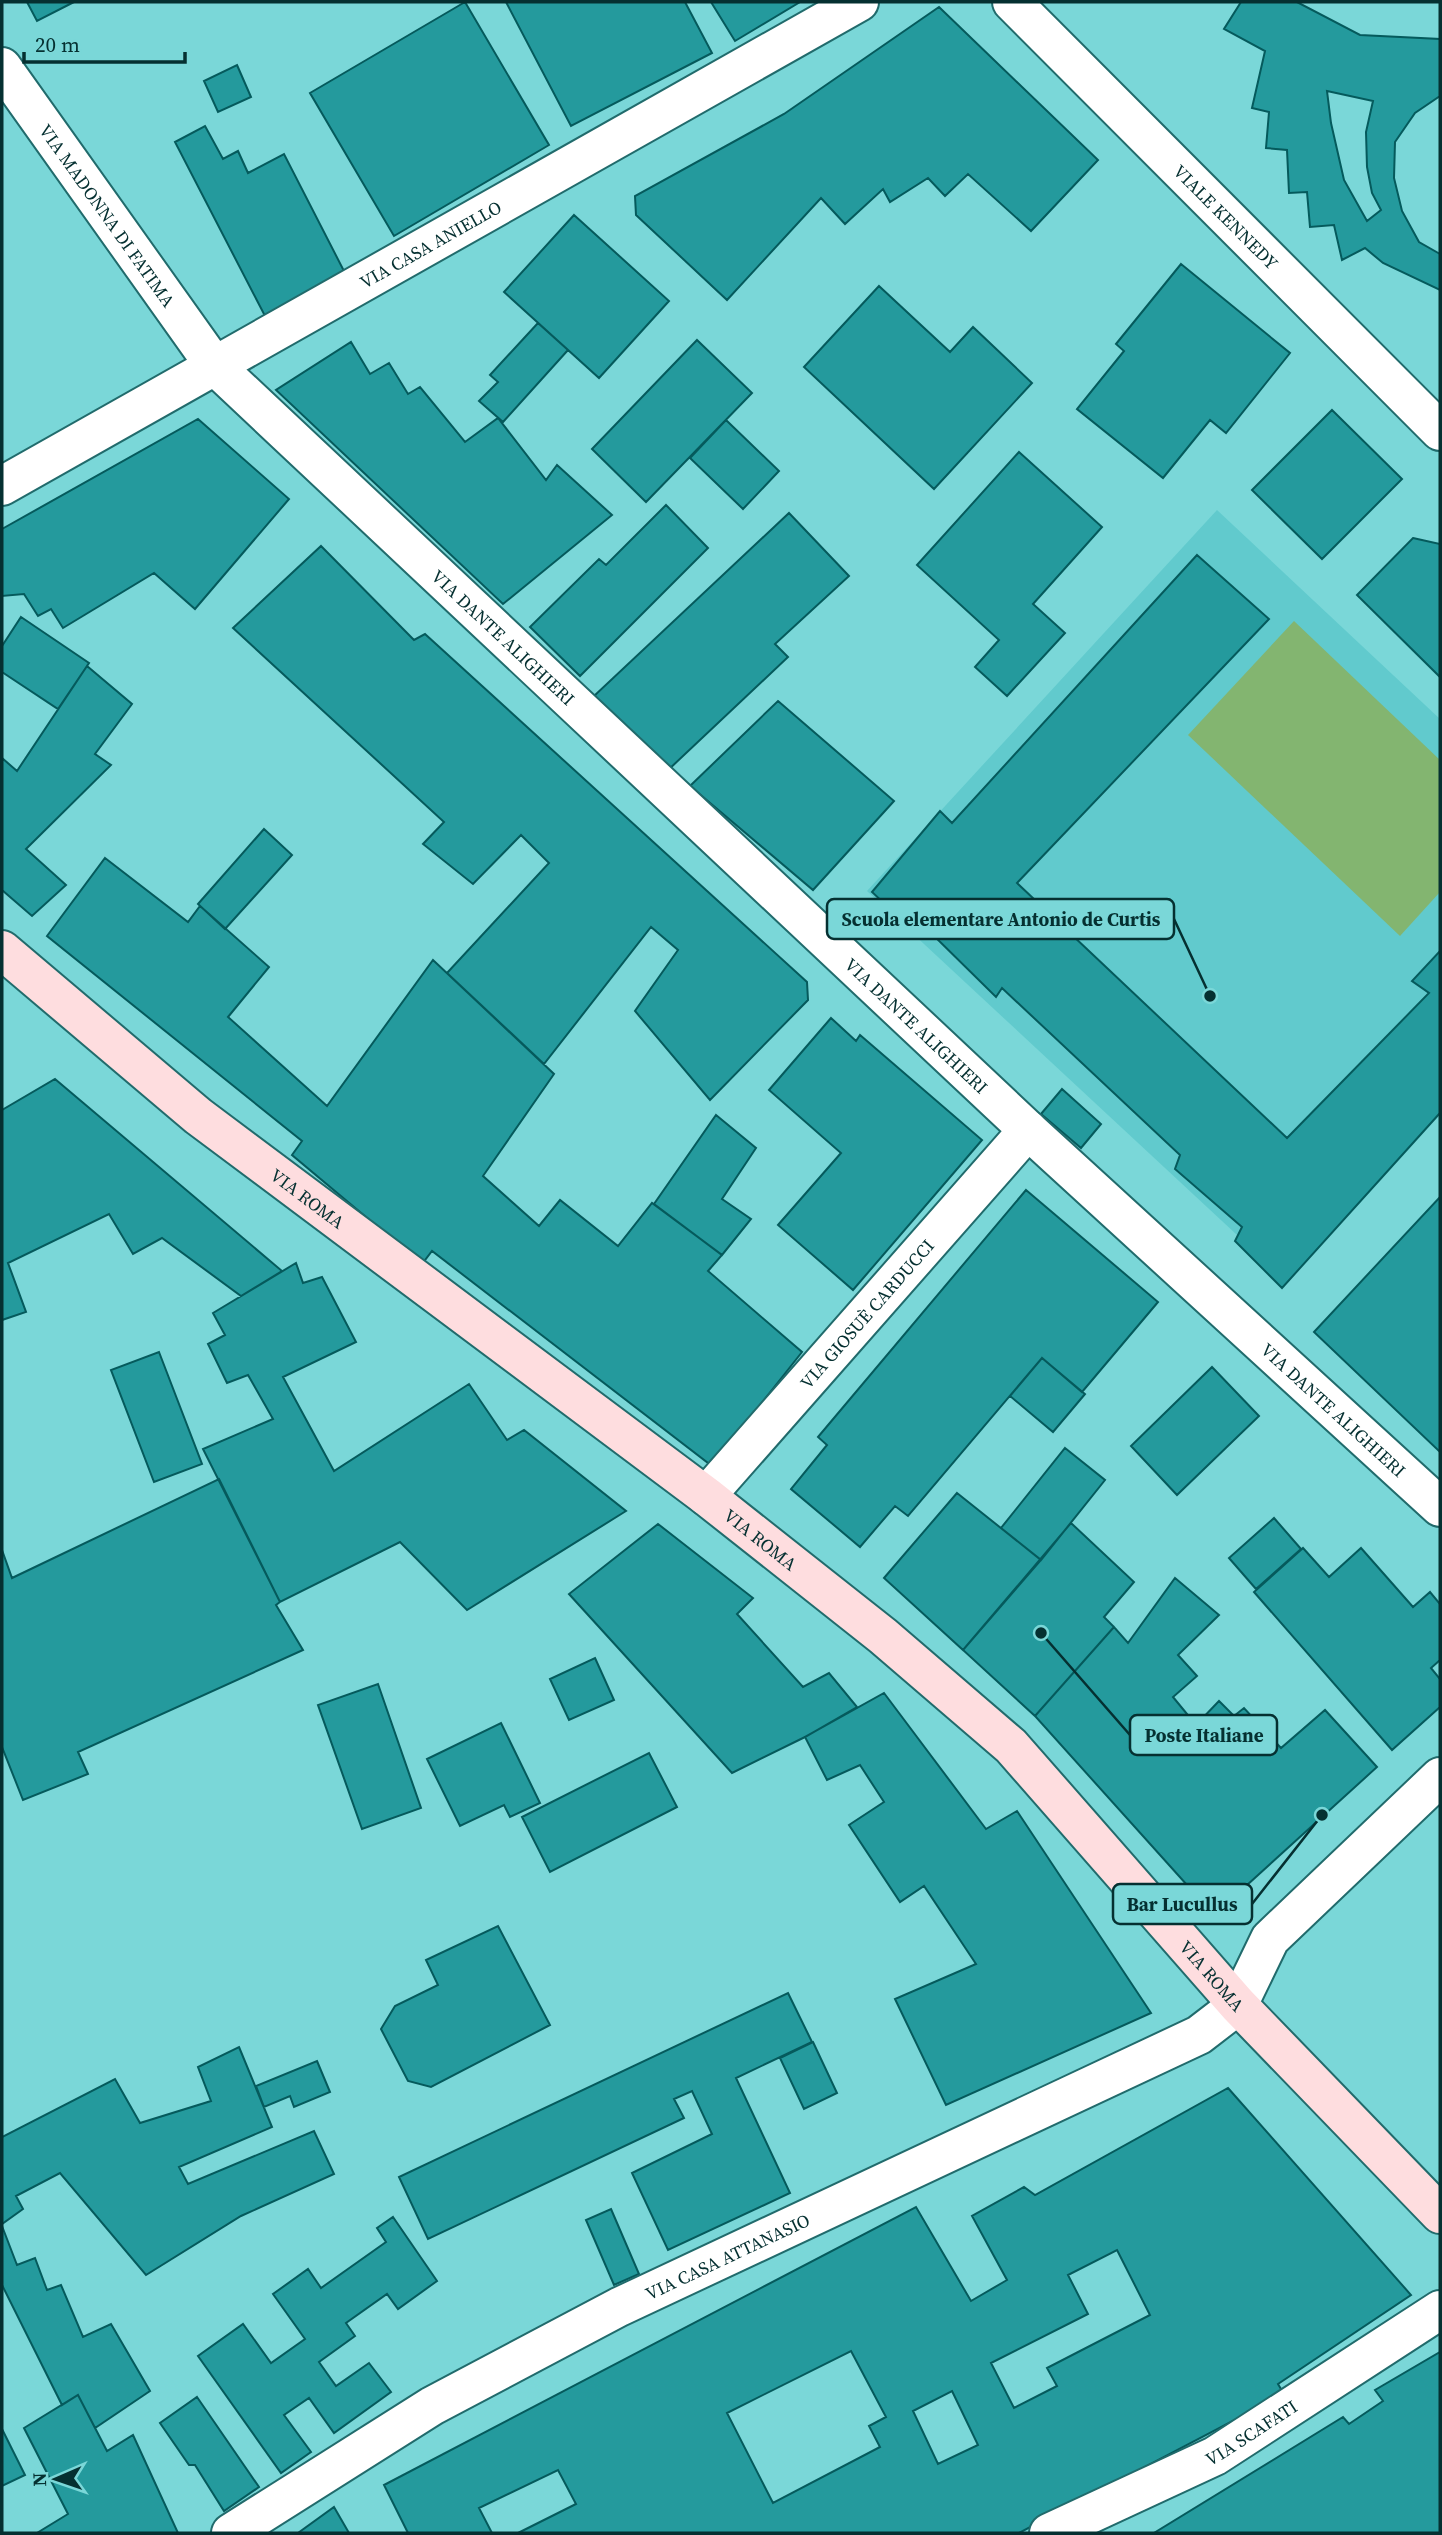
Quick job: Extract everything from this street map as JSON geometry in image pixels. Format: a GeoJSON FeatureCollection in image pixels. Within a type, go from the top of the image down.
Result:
{"type":"FeatureCollection","features":[{"type":"Feature","properties":{"kind":"main road","name":"VIA ROMA"},"geometry":{"type":"LineString","coordinates":[[2,950],[198,1116],[706,1496],[883,1636],[1011,1746],[1238,2005],[1440,2214]]}},
{"type":"Feature","properties":{"kind":"street","name":"VIA CASA ANIELLO"},"geometry":{"type":"LineString","coordinates":[[2,486],[859,2]]}},
{"type":"Feature","properties":{"kind":"street","name":"VIALE KENNEDY"},"geometry":{"type":"LineString","coordinates":[[1012,2],[1440,430]]}},
{"type":"Feature","properties":{"kind":"street","name":"VIA MADONNA DI FATIMA"},"geometry":{"type":"LineString","coordinates":[[2,67],[214,365]]}},
{"type":"Feature","properties":{"kind":"street","name":"VIA DANTE ALIGHIERI"},"geometry":{"type":"LineString","coordinates":[[214,365],[1028,1130],[1440,1507]]}},
{"type":"Feature","properties":{"kind":"street","name":"VIA GIOSUÈ CARDUCCI"},"geometry":{"type":"LineString","coordinates":[[706,1496],[1028,1130]]}},
{"type":"Feature","properties":{"kind":"street"},"geometry":{"type":"LineString","coordinates":[[1238,2005],[1270,1939],[1440,1777]]}},
{"type":"Feature","properties":{"kind":"street","name":"VIA CASA ATTANASIO"},"geometry":{"type":"LineString","coordinates":[[231,2533],[432,2406],[619,2307],[1199,2035],[1238,2005]]}},
{"type":"Feature","properties":{"kind":"street","name":"VIA SCAFATI"},"geometry":{"type":"LineString","coordinates":[[1049,2533],[1215,2456],[1440,2309]]}},
{"type":"Feature","properties":{"kind":"shaded area"},"geometry":{"type":"Polygon","coordinates":[[[1217,510],[1440,719],[1440,1100],[1279,1274],[867,891],[1217,510]]]}},
{"type":"Feature","properties":{"kind":"green space"},"geometry":{"type":"Polygon","coordinates":[[[1294,621],[1440,760],[1440,892],[1400,936],[1188,735],[1294,621]]]}},
{"type":"Feature","properties":{"kind":"building"},"geometry":{"type":"Polygon","coordinates":[[[27,2],[74,2],[37,21],[27,2]]]}},
{"type":"Feature","properties":{"kind":"building"},"geometry":{"type":"Polygon","coordinates":[[[465,2],[549,145],[394,236],[310,93],[465,2]]]}},
{"type":"Feature","properties":{"kind":"building"},"geometry":{"type":"Polygon","coordinates":[[[506,2],[685,2],[712,53],[571,126],[506,2]]]}},
{"type":"Feature","properties":{"kind":"building"},"geometry":{"type":"Polygon","coordinates":[[[711,2],[800,2],[735,41],[711,2]]]}},
{"type":"Feature","properties":{"kind":"building"},"geometry":{"type":"Polygon","coordinates":[[[1241,2],[1297,2],[1360,35],[1440,39],[1440,96],[1415,113],[1395,142],[1394,178],[1402,211],[1419,242],[1440,254],[1440,290],[1383,263],[1365,248],[1342,260],[1334,225],[1310,227],[1307,192],[1289,193],[1287,150],[1266,148],[1269,112],[1252,108],[1265,51],[1224,29],[1241,2]],[[1327,91],[1344,180],[1367,221],[1381,210],[1372,193],[1367,167],[1366,132],[1373,101],[1327,91]]]}},
{"type":"Feature","properties":{"kind":"building"},"geometry":{"type":"Polygon","coordinates":[[[939,7],[1098,160],[1031,231],[968,174],[945,196],[928,178],[890,202],[883,189],[845,224],[821,198],[727,300],[636,215],[635,196],[784,114],[939,7]]]}},
{"type":"Feature","properties":{"kind":"building"},"geometry":{"type":"Polygon","coordinates":[[[237,65],[251,97],[218,112],[204,81],[237,65]]]}},
{"type":"Feature","properties":{"kind":"building"},"geometry":{"type":"Polygon","coordinates":[[[205,126],[223,159],[238,151],[248,173],[284,154],[345,273],[265,316],[175,142],[205,126]]]}},
{"type":"Feature","properties":{"kind":"building"},"geometry":{"type":"Polygon","coordinates":[[[574,215],[669,301],[599,378],[504,292],[574,215]]]}},
{"type":"Feature","properties":{"kind":"building"},"geometry":{"type":"Polygon","coordinates":[[[1181,264],[1290,353],[1226,433],[1210,420],[1163,478],[1077,409],[1124,351],[1116,344],[1181,264]]]}},
{"type":"Feature","properties":{"kind":"building"},"geometry":{"type":"Polygon","coordinates":[[[879,286],[950,352],[973,327],[1032,383],[934,489],[804,367],[879,286]]]}},
{"type":"Feature","properties":{"kind":"building"},"geometry":{"type":"Polygon","coordinates":[[[538,323],[568,350],[503,422],[479,401],[498,382],[490,375],[538,323]]]}},
{"type":"Feature","properties":{"kind":"building"},"geometry":{"type":"Polygon","coordinates":[[[697,340],[752,393],[646,502],[592,449],[697,340]]]}},
{"type":"Feature","properties":{"kind":"building"},"geometry":{"type":"Polygon","coordinates":[[[351,342],[370,374],[389,363],[408,394],[420,387],[465,442],[498,418],[546,480],[557,465],[612,515],[503,604],[276,390],[351,342]]]}},
{"type":"Feature","properties":{"kind":"building"},"geometry":{"type":"Polygon","coordinates":[[[1332,410],[1402,479],[1322,559],[1252,490],[1332,410]]]}},
{"type":"Feature","properties":{"kind":"building"},"geometry":{"type":"Polygon","coordinates":[[[198,419],[289,499],[195,609],[154,573],[63,628],[51,609],[38,616],[24,594],[2,596],[2,529],[198,419]]]}},
{"type":"Feature","properties":{"kind":"building"},"geometry":{"type":"Polygon","coordinates":[[[726,420],[779,471],[743,509],[690,458],[726,420]]]}},
{"type":"Feature","properties":{"kind":"building"},"geometry":{"type":"Polygon","coordinates":[[[1019,452],[1102,527],[1033,604],[1065,633],[1007,696],[975,667],[999,640],[917,565],[1019,452]]]}},
{"type":"Feature","properties":{"kind":"building"},"geometry":{"type":"Polygon","coordinates":[[[666,505],[708,548],[580,676],[530,627],[599,559],[606,565],[666,505]]]}},
{"type":"Feature","properties":{"kind":"building"},"geometry":{"type":"Polygon","coordinates":[[[789,513],[849,576],[775,644],[788,657],[666,772],[594,696],[789,513]]]}},
{"type":"Feature","properties":{"kind":"building"},"geometry":{"type":"Polygon","coordinates":[[[1413,538],[1440,544],[1440,677],[1357,595],[1413,538]]]}},
{"type":"Feature","properties":{"kind":"building"},"geometry":{"type":"Polygon","coordinates":[[[321,546],[414,640],[425,634],[807,982],[808,1000],[710,1100],[635,1011],[678,950],[651,927],[544,1064],[447,973],[549,863],[521,835],[473,884],[423,844],[444,822],[233,628],[321,546]]]}},
{"type":"Feature","properties":{"kind":"building"},"geometry":{"type":"Polygon","coordinates":[[[1197,555],[1269,619],[1017,883],[1287,1138],[1429,993],[1412,981],[1440,951],[1440,1113],[1282,1288],[1235,1241],[1242,1227],[1175,1169],[1180,1155],[1002,988],[996,997],[926,928],[919,936],[872,892],[940,811],[952,823],[1197,555]]]}},
{"type":"Feature","properties":{"kind":"building"},"geometry":{"type":"Polygon","coordinates":[[[21,617],[89,663],[58,709],[2,672],[2,646],[21,617]]]}},
{"type":"Feature","properties":{"kind":"building"},"geometry":{"type":"Polygon","coordinates":[[[87,666],[132,704],[95,754],[111,765],[26,849],[66,885],[32,916],[2,890],[2,758],[17,771],[87,666]]]}},
{"type":"Feature","properties":{"kind":"building"},"geometry":{"type":"Polygon","coordinates":[[[778,701],[894,801],[813,890],[690,786],[778,701]]]}},
{"type":"Feature","properties":{"kind":"building"},"geometry":{"type":"Polygon","coordinates":[[[264,829],[292,855],[225,929],[198,904],[264,829]]]}},
{"type":"Feature","properties":{"kind":"building"},"geometry":{"type":"Polygon","coordinates":[[[105,858],[188,922],[200,906],[269,967],[228,1017],[327,1106],[433,960],[554,1074],[483,1176],[539,1226],[560,1200],[618,1246],[652,1203],[722,1255],[708,1271],[802,1352],[712,1466],[432,1251],[422,1264],[292,1155],[302,1141],[47,936],[105,858]]]}},
{"type":"Feature","properties":{"kind":"building"},"geometry":{"type":"Polygon","coordinates":[[[831,1018],[856,1041],[860,1035],[982,1140],[853,1290],[778,1225],[841,1153],[769,1090],[831,1018]]]}},
{"type":"Feature","properties":{"kind":"building"},"geometry":{"type":"Polygon","coordinates":[[[55,1079],[282,1271],[241,1296],[162,1238],[133,1254],[109,1214],[8,1263],[26,1312],[2,1320],[2,1110],[55,1079]]]}},
{"type":"Feature","properties":{"kind":"building"},"geometry":{"type":"Polygon","coordinates":[[[1062,1089],[1101,1124],[1081,1148],[1041,1114],[1062,1089]]]}},
{"type":"Feature","properties":{"kind":"building"},"geometry":{"type":"Polygon","coordinates":[[[716,1115],[756,1148],[722,1199],[751,1219],[722,1255],[654,1204],[716,1115]]]}},
{"type":"Feature","properties":{"kind":"building"},"geometry":{"type":"Polygon","coordinates":[[[1026,1190],[1158,1302],[1082,1392],[1042,1358],[908,1516],[895,1506],[860,1547],[791,1489],[827,1445],[818,1437],[1026,1190]]]}},
{"type":"Feature","properties":{"kind":"building"},"geometry":{"type":"Polygon","coordinates":[[[1440,1197],[1440,1452],[1314,1332],[1440,1197]]]}},
{"type":"Feature","properties":{"kind":"building"},"geometry":{"type":"Polygon","coordinates":[[[296,1263],[303,1283],[322,1277],[356,1342],[283,1377],[334,1471],[469,1384],[507,1440],[524,1430],[626,1511],[467,1610],[400,1542],[280,1602],[203,1449],[273,1419],[248,1375],[227,1383],[208,1344],[225,1335],[213,1313],[296,1263]]]}},
{"type":"Feature","properties":{"kind":"building"},"geometry":{"type":"Polygon","coordinates":[[[159,1352],[202,1464],[154,1482],[111,1370],[159,1352]]]}},
{"type":"Feature","properties":{"kind":"building"},"geometry":{"type":"Polygon","coordinates":[[[1042,1358],[1085,1394],[1053,1432],[1010,1396],[1042,1358]]]}},
{"type":"Feature","properties":{"kind":"building"},"geometry":{"type":"Polygon","coordinates":[[[1212,1367],[1259,1416],[1177,1495],[1131,1446],[1212,1367]]]}},
{"type":"Feature","properties":{"kind":"building"},"geometry":{"type":"Polygon","coordinates":[[[1065,1448],[1105,1480],[1041,1560],[1001,1528],[1065,1448]]]}},
{"type":"Feature","properties":{"kind":"building"},"geometry":{"type":"Polygon","coordinates":[[[219,1479],[280,1602],[276,1605],[303,1650],[78,1752],[88,1774],[23,1800],[2,1747],[2,1550],[12,1578],[219,1479]]]}},
{"type":"Feature","properties":{"kind":"building"},"geometry":{"type":"Polygon","coordinates":[[[957,1493],[1041,1560],[963,1650],[884,1578],[957,1493]]]}},
{"type":"Feature","properties":{"kind":"building"},"geometry":{"type":"Polygon","coordinates":[[[1274,1518],[1301,1549],[1256,1589],[1229,1558],[1274,1518]]]}},
{"type":"Feature","properties":{"kind":"building"},"geometry":{"type":"Polygon","coordinates":[[[1071,1523],[1134,1582],[1104,1617],[1114,1627],[1035,1716],[963,1650],[1071,1523]]]}},
{"type":"Feature","properties":{"kind":"building"},"geometry":{"type":"Polygon","coordinates":[[[658,1524],[753,1598],[737,1614],[803,1687],[829,1673],[857,1707],[805,1737],[732,1773],[569,1594],[658,1524]]]}},
{"type":"Feature","properties":{"kind":"building"},"geometry":{"type":"Polygon","coordinates":[[[1303,1548],[1329,1577],[1361,1548],[1413,1607],[1430,1592],[1440,1604],[1440,1660],[1431,1668],[1440,1679],[1440,1707],[1392,1750],[1254,1592],[1303,1548]]]}},
{"type":"Feature","properties":{"kind":"building"},"geometry":{"type":"Polygon","coordinates":[[[1175,1578],[1219,1615],[1178,1655],[1197,1676],[1173,1697],[1196,1725],[1219,1701],[1234,1716],[1244,1708],[1281,1748],[1325,1710],[1377,1767],[1214,1915],[1035,1716],[1114,1627],[1128,1643],[1175,1578]]]}},
{"type":"Feature","properties":{"kind":"building"},"geometry":{"type":"Polygon","coordinates":[[[595,1658],[614,1700],[569,1720],[550,1679],[595,1658]]]}},
{"type":"Feature","properties":{"kind":"building"},"geometry":{"type":"Polygon","coordinates":[[[378,1684],[421,1808],[362,1829],[318,1705],[378,1684]]]}},
{"type":"Feature","properties":{"kind":"building"},"geometry":{"type":"Polygon","coordinates":[[[884,1693],[986,1829],[1017,1811],[1151,2013],[946,2105],[895,1999],[976,1964],[924,1886],[900,1902],[849,1825],[884,1802],[860,1765],[827,1780],[805,1737],[884,1693]]]}},
{"type":"Feature","properties":{"kind":"building"},"geometry":{"type":"Polygon","coordinates":[[[501,1723],[540,1803],[510,1817],[504,1805],[460,1826],[427,1759],[501,1723]]]}},
{"type":"Feature","properties":{"kind":"building"},"geometry":{"type":"Polygon","coordinates":[[[649,1753],[677,1807],[550,1872],[522,1817],[649,1753]]]}},
{"type":"Feature","properties":{"kind":"building"},"geometry":{"type":"Polygon","coordinates":[[[498,1926],[550,2025],[431,2087],[408,2081],[381,2029],[395,2006],[438,1985],[426,1960],[498,1926]]]}},
{"type":"Feature","properties":{"kind":"building"},"geometry":{"type":"Polygon","coordinates":[[[788,1993],[812,2042],[736,2078],[790,2193],[668,2250],[632,2173],[712,2134],[692,2091],[674,2099],[684,2118],[428,2239],[399,2177],[788,1993]]]}},
{"type":"Feature","properties":{"kind":"building"},"geometry":{"type":"Polygon","coordinates":[[[813,2042],[837,2093],[804,2109],[780,2058],[813,2042]]]}},
{"type":"Feature","properties":{"kind":"building"},"geometry":{"type":"Polygon","coordinates":[[[239,2047],[272,2127],[179,2167],[188,2184],[314,2131],[334,2174],[241,2216],[146,2275],[60,2173],[16,2196],[23,2209],[2,2224],[2,2137],[115,2079],[140,2123],[211,2101],[198,2067],[239,2047]]]}},
{"type":"Feature","properties":{"kind":"building"},"geometry":{"type":"Polygon","coordinates":[[[317,2061],[330,2092],[294,2107],[290,2096],[264,2107],[256,2086],[317,2061]]]}},
{"type":"Feature","properties":{"kind":"building"},"geometry":{"type":"Polygon","coordinates":[[[1228,2088],[1411,2295],[1278,2384],[1284,2394],[1019,2533],[518,2533],[576,2504],[558,2470],[479,2508],[492,2533],[408,2533],[384,2485],[916,2207],[971,2301],[1007,2280],[972,2216],[1024,2187],[1035,2195],[1228,2088]],[[1117,2250],[1068,2275],[1088,2314],[991,2363],[1014,2408],[1057,2386],[1047,2368],[1150,2315],[1117,2250]],[[851,2351],[727,2413],[773,2503],[880,2447],[869,2426],[886,2417],[851,2351]],[[952,2391],[913,2411],[938,2464],[978,2445],[952,2391]]]}},
{"type":"Feature","properties":{"kind":"building"},"geometry":{"type":"Polygon","coordinates":[[[611,2209],[639,2274],[614,2285],[586,2220],[611,2209]]]}},
{"type":"Feature","properties":{"kind":"building"},"geometry":{"type":"Polygon","coordinates":[[[393,2217],[437,2281],[398,2309],[387,2294],[346,2323],[355,2336],[319,2362],[336,2386],[369,2363],[391,2392],[334,2433],[309,2398],[284,2415],[311,2452],[281,2473],[198,2356],[243,2324],[271,2363],[305,2339],[273,2294],[308,2269],[321,2288],[386,2242],[377,2228],[393,2217]]]}},
{"type":"Feature","properties":{"kind":"building"},"geometry":{"type":"Polygon","coordinates":[[[2,2226],[17,2265],[35,2258],[47,2290],[61,2285],[83,2337],[111,2324],[150,2391],[95,2428],[78,2395],[62,2405],[2,2285],[2,2226]]]}},
{"type":"Feature","properties":{"kind":"building"},"geometry":{"type":"Polygon","coordinates":[[[1440,2352],[1440,2533],[1154,2533],[1343,2417],[1349,2424],[1383,2401],[1375,2390],[1440,2352]]]}},
{"type":"Feature","properties":{"kind":"building"},"geometry":{"type":"Polygon","coordinates":[[[78,2395],[107,2451],[133,2435],[178,2533],[37,2533],[68,2514],[24,2428],[78,2395]]]}},
{"type":"Feature","properties":{"kind":"building"},"geometry":{"type":"Polygon","coordinates":[[[197,2397],[259,2487],[224,2511],[195,2465],[189,2465],[160,2423],[197,2397]]]}},
{"type":"Feature","properties":{"kind":"building"},"geometry":{"type":"Polygon","coordinates":[[[2,2429],[25,2475],[2,2486],[2,2429]]]}},
{"type":"Feature","properties":{"kind":"building"},"geometry":{"type":"Polygon","coordinates":[[[334,2507],[349,2533],[298,2533],[334,2507]]]}},
{"type":"Feature","properties":{"kind":"place","name":"Scuola elementare Antonio de Curtis"},"geometry":{"type":"Point","coordinates":[1210,996]}},
{"type":"Feature","properties":{"kind":"place","name":"Poste Italiane"},"geometry":{"type":"Point","coordinates":[1041,1633]}},
{"type":"Feature","properties":{"kind":"place","name":"Bar Lucullus"},"geometry":{"type":"Point","coordinates":[1322,1815]}}]}
